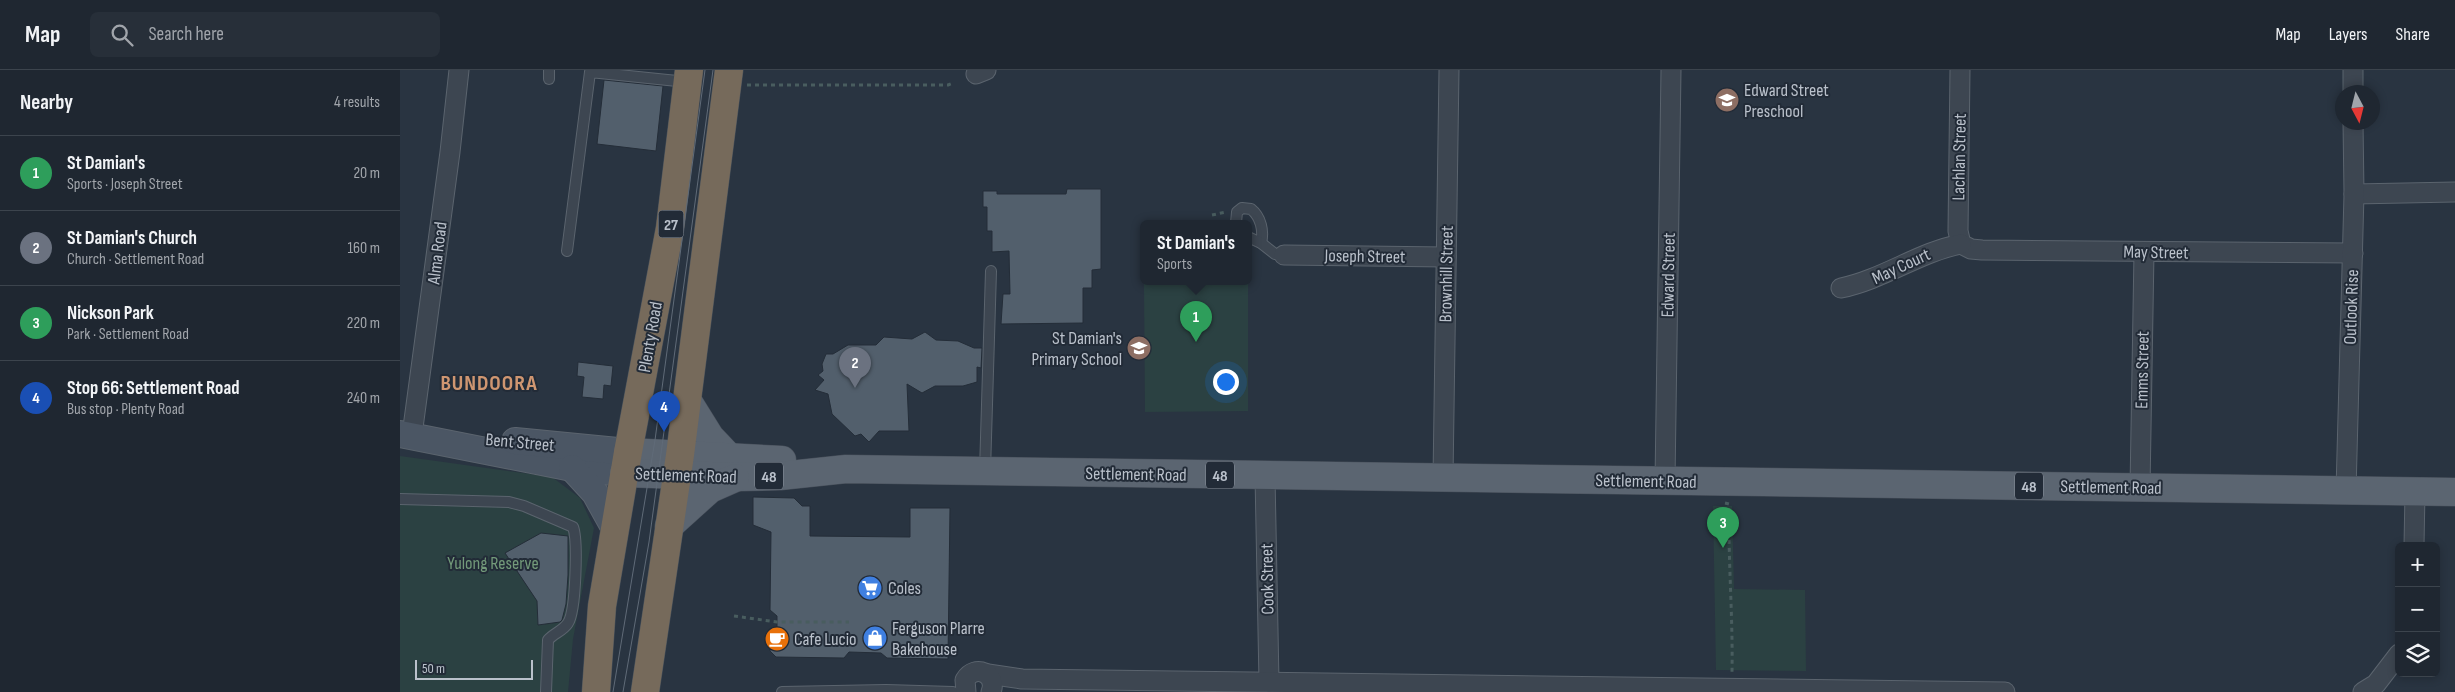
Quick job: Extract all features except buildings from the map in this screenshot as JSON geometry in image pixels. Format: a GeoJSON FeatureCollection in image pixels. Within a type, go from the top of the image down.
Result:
{"type":"FeatureCollection","features":[{"type":"Feature","properties":{"kind":"highway","name":"Plenty Road"},"geometry":{"type":"LineString","coordinates":[[596,692],[602,606],[626,462],[670,228],[688,76]]}},
{"type":"Feature","properties":{"kind":"highway","name":"27"},"geometry":{"type":"LineString","coordinates":[[645,692],[687,400],[728,77]]}},
{"type":"Feature","properties":{"kind":"main road"},"geometry":{"type":"LineString","coordinates":[[669,526],[734,467],[710,438],[687,400]]}},
{"type":"Feature","properties":{"kind":"main road","name":"Bent Street"},"geometry":{"type":"LineString","coordinates":[[406,435],[508,440],[626,462]]}},
{"type":"Feature","properties":{"kind":"main road","name":"Bent Street"},"geometry":{"type":"LineString","coordinates":[[406,435],[572,468],[626,462]]}},
{"type":"Feature","properties":{"kind":"main road","name":"Settlement Road"},"geometry":{"type":"LineString","coordinates":[[626,462],[734,467],[773,458],[838,469],[986,472],[2455,492]]}},
{"type":"Feature","properties":{"kind":"main road"},"geometry":{"type":"LineString","coordinates":[[572,468],[594,493],[614,529]]}},
{"type":"Feature","properties":{"kind":"street","name":"Alma Road"},"geometry":{"type":"LineString","coordinates":[[406,435],[452,134],[459,70]]}},
{"type":"Feature","properties":{"kind":"street","name":"Brownhill Street"},"geometry":{"type":"LineString","coordinates":[[1442,478],[1448,70]]}},
{"type":"Feature","properties":{"kind":"street","name":"Edward Street"},"geometry":{"type":"LineString","coordinates":[[1665,481],[1671,70]]}},
{"type":"Feature","properties":{"kind":"street","name":"Lachlan Street"},"geometry":{"type":"LineString","coordinates":[[1960,70],[1958,231],[1961,244]]}},
{"type":"Feature","properties":{"kind":"street"},"geometry":{"type":"LineString","coordinates":[[2353,70],[2353,85]]}},
{"type":"Feature","properties":{"kind":"street","name":"Outlook Rise"},"geometry":{"type":"LineString","coordinates":[[2346,491],[2353,253],[2353,130]]}},
{"type":"Feature","properties":{"kind":"street"},"geometry":{"type":"LineString","coordinates":[[2354,194],[2455,192]]}},
{"type":"Feature","properties":{"kind":"street","name":"May Street"},"geometry":{"type":"LineString","coordinates":[[1961,244],[1982,250],[2353,253]]}},
{"type":"Feature","properties":{"kind":"street","name":"May Court"},"geometry":{"type":"LineString","coordinates":[[1842,288],[1874,279],[1927,253],[1961,244]]}},
{"type":"Feature","properties":{"kind":"street","name":"Emms Street"},"geometry":{"type":"LineString","coordinates":[[2140,488],[2144,252]]}},
{"type":"Feature","properties":{"kind":"street","name":"Joseph Street"},"geometry":{"type":"LineString","coordinates":[[1284,256],[1446,257]]}},
{"type":"Feature","properties":{"kind":"street","name":"Cook Street"},"geometry":{"type":"LineString","coordinates":[[1265,476],[1269,682]]}},
{"type":"Feature","properties":{"kind":"street"},"geometry":{"type":"LineString","coordinates":[[2414,542],[2415,492]]}},
{"type":"Feature","properties":{"kind":"street"},"geometry":{"type":"LineString","coordinates":[[2364,692],[2376,684],[2395,659]]}},
{"type":"Feature","properties":{"kind":"street"},"geometry":{"type":"LineString","coordinates":[[957,690],[967,676],[974,671],[991,684],[1022,679],[1183,687],[1269,682],[1384,688],[2005,692]]}},
{"type":"Feature","properties":{"kind":"lane"},"geometry":{"type":"LineString","coordinates":[[567,251],[590,72],[688,76]]}},
{"type":"Feature","properties":{"kind":"lane"},"geometry":{"type":"LineString","coordinates":[[1236,220],[1237,212],[1242,208],[1251,209],[1260,223],[1263,235],[1261,243]]}},
{"type":"Feature","properties":{"kind":"lane"},"geometry":{"type":"LineString","coordinates":[[1252,239],[1275,254],[1284,256]]}},
{"type":"Feature","properties":{"kind":"lane"},"geometry":{"type":"LineString","coordinates":[[986,472],[991,271]]}},
{"type":"Feature","properties":{"kind":"lane"},"geometry":{"type":"LineString","coordinates":[[400,500],[509,502],[565,522],[573,527],[576,544],[572,614],[567,626],[548,640],[546,692]]}},
{"type":"Feature","properties":{"kind":"lane"},"geometry":{"type":"LineString","coordinates":[[782,692],[957,690]]}},
{"type":"Feature","properties":{"kind":"path"},"geometry":{"type":"LineString","coordinates":[[728,77],[948,85],[954,82]]}},
{"type":"Feature","properties":{"kind":"path"},"geometry":{"type":"LineString","coordinates":[[1719,500],[1729,504],[1730,591],[1733,632],[1732,672]]}},
{"type":"Feature","properties":{"kind":"path"},"geometry":{"type":"LineString","coordinates":[[734,616],[777,622],[850,622]]}},
{"type":"Feature","properties":{"kind":"green space"},"geometry":{"type":"Polygon","coordinates":[[[1144,285],[1248,285],[1248,411],[1145,412],[1144,285]]]}},
{"type":"Feature","properties":{"kind":"green space","name":"Yulong Reserve"},"geometry":{"type":"Polygon","coordinates":[[[400,456],[552,477],[580,498],[594,528],[573,639],[568,692],[400,692],[400,456]]]}},
{"type":"Feature","properties":{"kind":"green space"},"geometry":{"type":"Polygon","coordinates":[[[1713,506],[1732,506],[1734,589],[1805,590],[1806,671],[1716,670],[1713,506]]]}},
{"type":"Feature","properties":{"kind":"tram line"},"geometry":{"type":"LineString","coordinates":[[613,692],[655,440],[705,70]]}},
{"type":"Feature","properties":{"kind":"tram line"},"geometry":{"type":"LineString","coordinates":[[623,692],[649,542],[713,70]]}},
{"type":"Feature","properties":{"kind":"place","name":"Edward Street Preschool"},"geometry":{"type":"Point","coordinates":[1727,100]}},
{"type":"Feature","properties":{"kind":"place","name":"St Damian's"},"geometry":{"type":"Point","coordinates":[1196,342]}},
{"type":"Feature","properties":{"kind":"place","name":"St Damian's Primary School"},"geometry":{"type":"Point","coordinates":[1139,348]}},
{"type":"Feature","properties":{"kind":"place","name":"St Damian's Church"},"geometry":{"type":"Point","coordinates":[855,388]}},
{"type":"Feature","properties":{"kind":"place","name":"Stop 66: Settlement Road"},"geometry":{"type":"Point","coordinates":[664,432]}},
{"type":"Feature","properties":{"kind":"place","name":"Nickson Park"},"geometry":{"type":"Point","coordinates":[1723,548]}},
{"type":"Feature","properties":{"kind":"place","name":"Coles"},"geometry":{"type":"Point","coordinates":[870,588]}},
{"type":"Feature","properties":{"kind":"place","name":"Ferguson Plarre Bakehouse"},"geometry":{"type":"Point","coordinates":[875,638]}},
{"type":"Feature","properties":{"kind":"place","name":"Cafe Lucio"},"geometry":{"type":"Point","coordinates":[777,639]}},
{"type":"Feature","properties":{"kind":"district","name":"BUNDOORA"},"geometry":{"type":"Point","coordinates":[489,382]}}]}
